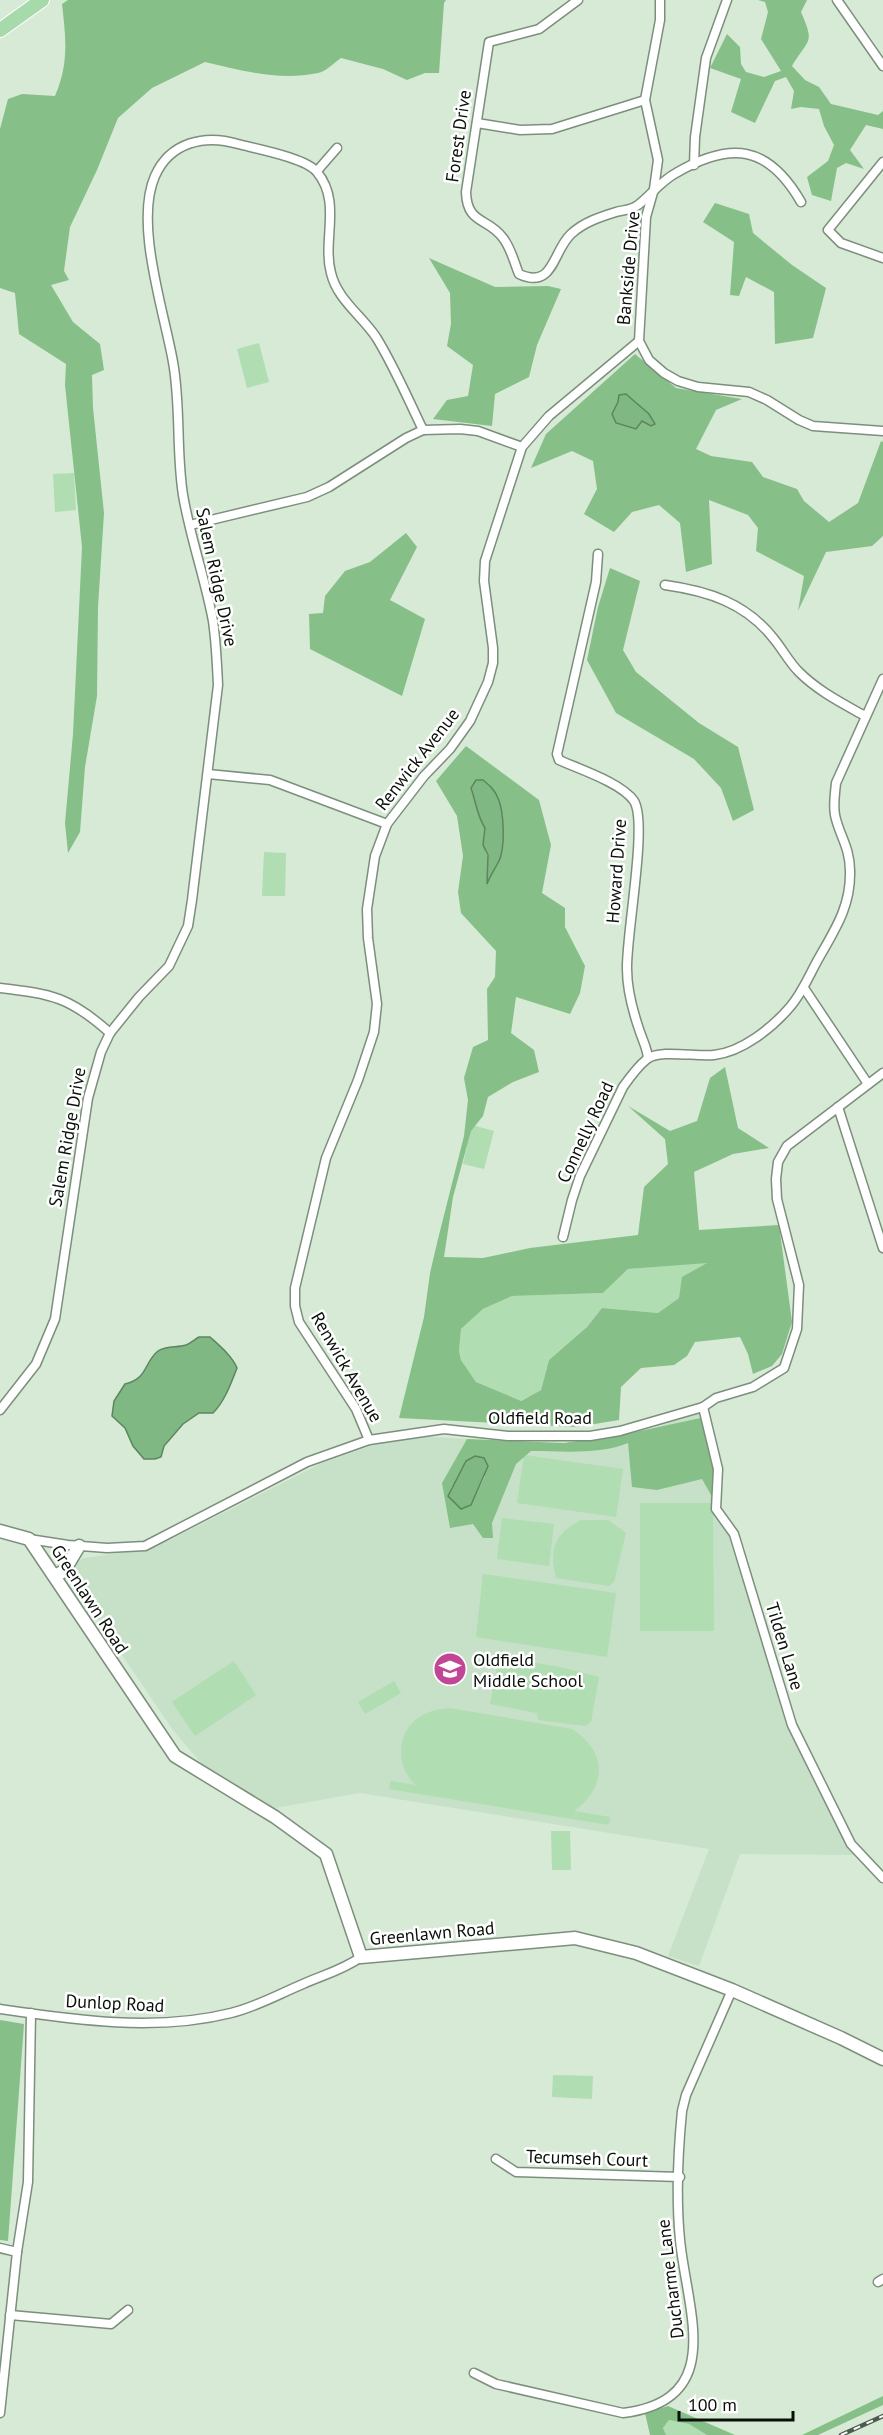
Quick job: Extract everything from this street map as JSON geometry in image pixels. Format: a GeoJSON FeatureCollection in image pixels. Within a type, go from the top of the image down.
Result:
{"type":"FeatureCollection","features":[{"type":"Feature","properties":{"kind":"main road"},"geometry":{"type":"LineString","coordinates":[[0,30],[42,0]]}},
{"type":"Feature","properties":{"kind":"main road","name":"Greenlawn Road"},"geometry":{"type":"LineString","coordinates":[[0,1531],[29,1539],[174,1756],[275,1817],[326,1854],[361,1957],[575,1938],[636,1953],[732,1990],[883,2059]]}},
{"type":"Feature","properties":{"kind":"main road"},"geometry":{"type":"LineString","coordinates":[[55,1576],[64,1571],[79,1546]]}},
{"type":"Feature","properties":{"kind":"street","name":"Forest Drive"},"geometry":{"type":"LineString","coordinates":[[578,0],[539,29],[489,42],[466,204],[472,215],[503,237],[519,274],[530,279],[540,278],[549,271],[561,246],[584,225],[598,218],[636,207],[654,189],[676,173],[722,153],[752,154],[765,160],[790,182],[801,202]]}},
{"type":"Feature","properties":{"kind":"street","name":"Bankside Drive"},"geometry":{"type":"LineString","coordinates":[[660,0],[660,20],[645,100],[658,160],[654,189],[646,217],[639,341],[649,360],[678,381],[698,387],[749,392],[813,426],[883,431]]}},
{"type":"Feature","properties":{"kind":"street"},"geometry":{"type":"LineString","coordinates":[[694,165],[695,137],[706,58],[727,0]]}},
{"type":"Feature","properties":{"kind":"street"},"geometry":{"type":"LineString","coordinates":[[837,0],[883,66]]}},
{"type":"Feature","properties":{"kind":"street"},"geometry":{"type":"LineString","coordinates":[[477,123],[520,130],[552,129],[645,100]]}},
{"type":"Feature","properties":{"kind":"street","name":"Salem Ridge Drive"},"geometry":{"type":"LineString","coordinates":[[0,1410],[36,1364],[55,1319],[88,1098],[97,1063],[110,1033],[139,997],[169,966],[188,926],[208,774],[218,685],[217,651],[213,619],[190,525],[180,471],[180,419],[174,363],[148,234],[147,216],[154,177],[164,161],[179,147],[194,141],[212,139],[230,141],[302,162],[317,171]]}},
{"type":"Feature","properties":{"kind":"street"},"geometry":{"type":"LineString","coordinates":[[337,148],[317,171],[329,198],[331,213],[328,254],[335,286],[375,335],[423,430]]}},
{"type":"Feature","properties":{"kind":"street"},"geometry":{"type":"LineString","coordinates":[[883,162],[828,230],[841,243],[883,258]]}},
{"type":"Feature","properties":{"kind":"street","name":"Renwick Avenue"},"geometry":{"type":"LineString","coordinates":[[369,1440],[356,1409],[299,1322],[295,1306],[295,1288],[326,1158],[358,1080],[374,1032],[376,1004],[367,909],[375,856],[387,824],[424,776],[450,749],[470,721],[488,682],[494,663],[494,648],[484,581],[485,561],[522,447],[549,416],[639,341]]}},
{"type":"Feature","properties":{"kind":"street"},"geometry":{"type":"LineString","coordinates":[[190,525],[306,497],[328,488],[406,438],[423,430],[478,431],[522,447]]}},
{"type":"Feature","properties":{"kind":"street","name":"Howard Drive"},"geometry":{"type":"LineString","coordinates":[[598,554],[593,597],[568,695],[557,753],[559,760],[622,789],[635,802],[640,822],[630,909],[627,971],[636,1020],[648,1058]]}},
{"type":"Feature","properties":{"kind":"street"},"geometry":{"type":"LineString","coordinates":[[665,585],[708,592],[744,612],[761,624],[798,671],[814,685],[865,716]]}},
{"type":"Feature","properties":{"kind":"street"},"geometry":{"type":"LineString","coordinates":[[648,1058],[660,1054],[691,1056],[729,1052],[759,1035],[790,1007],[804,988],[844,914],[850,873],[849,853],[836,817],[834,800],[836,783],[883,679]]}},
{"type":"Feature","properties":{"kind":"street"},"geometry":{"type":"LineString","coordinates":[[208,774],[270,780],[387,824]]}},
{"type":"Feature","properties":{"kind":"street"},"geometry":{"type":"LineString","coordinates":[[0,988],[60,998],[76,1005],[110,1033]]}},
{"type":"Feature","properties":{"kind":"street"},"geometry":{"type":"LineString","coordinates":[[804,988],[868,1084]]}},
{"type":"Feature","properties":{"kind":"street","name":"Connelly Road"},"geometry":{"type":"LineString","coordinates":[[564,1237],[580,1176],[623,1087],[648,1058]]}},
{"type":"Feature","properties":{"kind":"street","name":"Oldfield Road"},"geometry":{"type":"LineString","coordinates":[[29,1539],[107,1548],[145,1545],[307,1462],[369,1440],[444,1430],[508,1436],[590,1436],[620,1431],[703,1407],[716,1398],[753,1388],[784,1368],[797,1329],[800,1285],[777,1198],[778,1162],[787,1146],[883,1073]]}},
{"type":"Feature","properties":{"kind":"street"},"geometry":{"type":"LineString","coordinates":[[838,1107],[883,1248]]}},
{"type":"Feature","properties":{"kind":"street","name":"Tilden Lane"},"geometry":{"type":"LineString","coordinates":[[703,1407],[717,1468],[716,1509],[734,1534],[792,1725],[851,1844],[883,1878]]}},
{"type":"Feature","properties":{"kind":"street","name":"Dunlop Road"},"geometry":{"type":"LineString","coordinates":[[0,2009],[146,2024],[176,2022],[214,2016],[261,2003],[342,1969],[361,1957]]}},
{"type":"Feature","properties":{"kind":"street","name":"Ducharme Lane"},"geometry":{"type":"LineString","coordinates":[[474,2373],[496,2384],[623,2414],[651,2408],[677,2392],[688,2375],[695,2348],[680,2238],[680,2128],[684,2103],[732,1990]]}},
{"type":"Feature","properties":{"kind":"street"},"geometry":{"type":"LineString","coordinates":[[0,2413],[17,2252],[28,2182],[32,2013]]}},
{"type":"Feature","properties":{"kind":"street","name":"Tecumseh Court"},"geometry":{"type":"LineString","coordinates":[[496,2159],[516,2172],[680,2177]]}},
{"type":"Feature","properties":{"kind":"street"},"geometry":{"type":"LineString","coordinates":[[0,2248],[17,2252]]}},
{"type":"Feature","properties":{"kind":"street"},"geometry":{"type":"LineString","coordinates":[[10,2315],[111,2324],[128,2310]]}},
{"type":"Feature","properties":{"kind":"shaded area"},"geometry":{"type":"Polygon","coordinates":[[[68,0],[446,0],[439,73],[425,73],[407,80],[383,69],[341,58],[321,72],[290,76],[261,74],[205,62],[152,88],[118,118],[70,227],[64,271],[69,280],[51,285],[73,322],[100,344],[104,370],[92,375],[93,408],[104,513],[98,607],[97,696],[85,767],[80,832],[68,853],[65,823],[73,734],[82,547],[65,385],[66,364],[19,334],[15,293],[0,288],[0,129],[8,99],[22,94],[55,96],[63,73],[65,51],[62,4],[68,0]]]}},
{"type":"Feature","properties":{"kind":"shaded area"},"geometry":{"type":"Polygon","coordinates":[[[758,0],[807,0],[801,12],[809,36],[806,45],[792,66],[805,80],[819,87],[831,104],[878,115],[883,111],[883,129],[866,125],[850,150],[864,169],[846,163],[837,168],[831,201],[812,195],[807,177],[828,161],[834,145],[824,126],[819,109],[801,107],[791,109],[794,91],[786,77],[775,81],[755,123],[731,112],[741,79],[710,68],[727,34],[740,47],[741,64],[746,72],[764,77],[781,71],[761,39],[768,12],[765,2],[758,0]]]}},
{"type":"Feature","properties":{"kind":"shaded area"},"geometry":{"type":"Polygon","coordinates":[[[715,203],[749,214],[753,233],[792,265],[826,288],[813,338],[775,344],[774,292],[746,277],[739,296],[730,295],[734,242],[703,222],[715,203]]]}},
{"type":"Feature","properties":{"kind":"shaded area"},"geometry":{"type":"Polygon","coordinates":[[[429,258],[495,287],[548,286],[561,289],[537,345],[529,377],[495,394],[492,426],[433,419],[447,400],[468,396],[473,365],[447,346],[451,324],[450,293],[429,258]]]}},
{"type":"Feature","properties":{"kind":"shaded area"},"geometry":{"type":"Polygon","coordinates":[[[259,343],[269,382],[247,388],[237,349],[259,343]]]}},
{"type":"Feature","properties":{"kind":"shaded area"},"geometry":{"type":"Polygon","coordinates":[[[635,354],[676,388],[742,399],[716,410],[696,449],[711,456],[752,462],[763,477],[797,489],[804,501],[829,522],[858,503],[881,441],[883,442],[883,536],[872,546],[826,552],[798,611],[804,576],[756,551],[758,528],[748,515],[709,500],[712,564],[686,572],[680,523],[659,505],[632,512],[614,532],[584,514],[597,489],[593,461],[572,451],[531,468],[546,434],[635,354]],[[626,395],[619,396],[612,414],[642,421],[649,414],[626,395]]]}},
{"type":"Feature","properties":{"kind":"shaded area"},"geometry":{"type":"Polygon","coordinates":[[[626,394],[649,414],[655,424],[651,426],[642,421],[636,429],[616,423],[612,414],[619,395],[626,394]]]}},
{"type":"Feature","properties":{"kind":"shaded area"},"geometry":{"type":"Polygon","coordinates":[[[74,473],[76,510],[55,512],[53,474],[74,473]]]}},
{"type":"Feature","properties":{"kind":"shaded area"},"geometry":{"type":"Polygon","coordinates":[[[406,533],[417,547],[390,600],[425,619],[402,696],[310,649],[309,614],[323,613],[325,596],[345,571],[370,562],[406,533]]]}},
{"type":"Feature","properties":{"kind":"shaded area"},"geometry":{"type":"Polygon","coordinates":[[[610,568],[640,581],[623,650],[636,672],[699,723],[738,747],[754,810],[733,821],[721,788],[694,759],[616,713],[587,660],[598,607],[610,568]]]}},
{"type":"Feature","properties":{"kind":"shaded area"},"geometry":{"type":"Polygon","coordinates":[[[466,746],[539,800],[551,845],[542,893],[565,908],[565,927],[585,966],[580,993],[570,1014],[516,997],[511,1033],[534,1050],[539,1072],[513,1082],[488,1097],[483,1116],[471,1131],[453,1197],[444,1257],[483,1258],[530,1248],[638,1235],[644,1187],[668,1164],[665,1139],[628,1106],[670,1131],[697,1121],[710,1078],[725,1067],[738,1128],[769,1148],[733,1154],[694,1172],[699,1230],[779,1225],[792,1322],[782,1354],[772,1366],[753,1374],[748,1354],[740,1337],[695,1342],[687,1356],[674,1365],[641,1368],[621,1387],[619,1420],[576,1427],[399,1418],[424,1317],[430,1273],[464,1136],[468,1100],[464,1078],[473,1047],[488,1040],[487,989],[495,977],[496,951],[461,913],[458,892],[463,856],[457,816],[436,781],[466,746]],[[471,788],[478,814],[485,828],[483,845],[493,870],[502,851],[501,814],[471,788]],[[707,1263],[628,1269],[603,1293],[512,1296],[483,1309],[461,1329],[459,1351],[461,1360],[476,1382],[521,1401],[541,1390],[549,1360],[587,1327],[602,1308],[658,1313],[679,1298],[682,1277],[707,1263]]]}},
{"type":"Feature","properties":{"kind":"shaded area"},"geometry":{"type":"Polygon","coordinates":[[[476,780],[483,780],[495,793],[503,821],[501,857],[487,884],[488,855],[483,845],[485,828],[478,814],[471,788],[476,780]]]}},
{"type":"Feature","properties":{"kind":"shaded area"},"geometry":{"type":"Polygon","coordinates":[[[264,852],[286,853],[285,896],[262,896],[264,852]]]}},
{"type":"Feature","properties":{"kind":"shaded area"},"geometry":{"type":"Polygon","coordinates":[[[472,1125],[494,1131],[484,1169],[463,1164],[472,1125]]]}},
{"type":"Feature","properties":{"kind":"shaded area"},"geometry":{"type":"Polygon","coordinates":[[[709,1262],[679,1298],[658,1313],[602,1308],[587,1327],[549,1360],[541,1390],[520,1401],[476,1382],[461,1360],[459,1351],[461,1329],[483,1309],[512,1296],[603,1293],[628,1269],[709,1262]]]}},
{"type":"Feature","properties":{"kind":"shaded area"},"geometry":{"type":"Polygon","coordinates":[[[199,1337],[210,1337],[235,1364],[237,1368],[227,1392],[213,1413],[199,1413],[183,1424],[164,1446],[161,1457],[144,1459],[133,1446],[125,1428],[112,1416],[114,1401],[125,1384],[132,1382],[142,1374],[158,1351],[186,1345],[199,1337]]]}},
{"type":"Feature","properties":{"kind":"shaded area","name":"Oldfield Middle School"},"geometry":{"type":"Polygon","coordinates":[[[701,1412],[714,1468],[714,1510],[728,1532],[787,1727],[854,1855],[740,1854],[699,1966],[668,1956],[709,1849],[360,1793],[275,1808],[207,1770],[173,1730],[71,1580],[68,1571],[72,1564],[84,1558],[142,1550],[170,1540],[322,1463],[382,1442],[417,1436],[562,1445],[636,1434],[701,1412]]]}},
{"type":"Feature","properties":{"kind":"shaded area"},"geometry":{"type":"Polygon","coordinates":[[[710,1416],[723,1472],[720,1499],[711,1495],[702,1479],[657,1490],[632,1487],[628,1443],[593,1451],[531,1451],[516,1464],[492,1523],[493,1538],[483,1538],[473,1524],[450,1528],[442,1483],[467,1439],[564,1443],[626,1434],[710,1416]],[[461,1471],[458,1480],[451,1488],[454,1503],[461,1508],[471,1505],[485,1476],[461,1471]]]}},
{"type":"Feature","properties":{"kind":"shaded area"},"geometry":{"type":"Polygon","coordinates":[[[524,1455],[623,1469],[616,1517],[517,1503],[524,1455]]]}},
{"type":"Feature","properties":{"kind":"shaded area"},"geometry":{"type":"Polygon","coordinates":[[[475,1456],[484,1458],[488,1466],[471,1505],[461,1509],[448,1496],[466,1461],[475,1456]]]}},
{"type":"Feature","properties":{"kind":"shaded area"},"geometry":{"type":"Polygon","coordinates":[[[640,1503],[713,1503],[714,1631],[640,1631],[640,1503]]]}},
{"type":"Feature","properties":{"kind":"shaded area"},"geometry":{"type":"Polygon","coordinates":[[[502,1518],[554,1524],[549,1566],[497,1559],[502,1518]]]}},
{"type":"Feature","properties":{"kind":"shaded area"},"geometry":{"type":"Polygon","coordinates":[[[581,1520],[608,1520],[626,1533],[614,1582],[609,1586],[556,1578],[553,1559],[556,1543],[565,1531],[581,1520]]]}},
{"type":"Feature","properties":{"kind":"shaded area"},"geometry":{"type":"Polygon","coordinates":[[[483,1574],[616,1593],[607,1657],[476,1637],[483,1574]]]}},
{"type":"Feature","properties":{"kind":"shaded area"},"geometry":{"type":"Polygon","coordinates":[[[499,1657],[560,1667],[599,1677],[591,1722],[585,1726],[538,1720],[537,1713],[490,1704],[499,1657]]]}},
{"type":"Feature","properties":{"kind":"shaded area"},"geometry":{"type":"Polygon","coordinates":[[[234,1661],[256,1695],[195,1736],[172,1702],[234,1661]]]}},
{"type":"Feature","properties":{"kind":"shaded area"},"geometry":{"type":"Polygon","coordinates":[[[394,1681],[401,1693],[365,1714],[358,1702],[394,1681]]]}},
{"type":"Feature","properties":{"kind":"shaded area"},"geometry":{"type":"Polygon","coordinates":[[[450,1708],[572,1729],[592,1748],[599,1770],[593,1791],[574,1811],[610,1817],[609,1825],[389,1789],[391,1781],[416,1785],[405,1770],[401,1751],[402,1742],[411,1725],[426,1714],[450,1708]]]}},
{"type":"Feature","properties":{"kind":"shaded area"},"geometry":{"type":"Polygon","coordinates":[[[551,1831],[570,1831],[571,1870],[552,1870],[551,1831]]]}},
{"type":"Feature","properties":{"kind":"shaded area"},"geometry":{"type":"Polygon","coordinates":[[[0,2020],[24,2024],[8,2241],[0,2240],[0,2020]]]}},
{"type":"Feature","properties":{"kind":"shaded area"},"geometry":{"type":"Polygon","coordinates":[[[553,2075],[593,2076],[592,2099],[552,2097],[553,2075]]]}},
{"type":"Feature","properties":{"kind":"shaded area"},"geometry":{"type":"Polygon","coordinates":[[[883,2396],[883,2405],[818,2435],[802,2435],[883,2396]]]}},
{"type":"Feature","properties":{"kind":"shaded area"},"geometry":{"type":"Polygon","coordinates":[[[668,2406],[735,2435],[707,2435],[689,2424],[669,2420],[663,2428],[666,2435],[650,2435],[645,2413],[668,2406]]]}},
{"type":"Feature","properties":{"kind":"shaded area"},"geometry":{"type":"Polygon","coordinates":[[[669,2420],[689,2424],[707,2435],[666,2435],[663,2428],[669,2420]]]}},
{"type":"Feature","properties":{"kind":"railway"},"geometry":{"type":"LineString","coordinates":[[841,2435],[883,2416]]}},
{"type":"Feature","properties":{"kind":"place","name":"Oldfield Middle School"},"geometry":{"type":"Point","coordinates":[450,1669]}}]}
